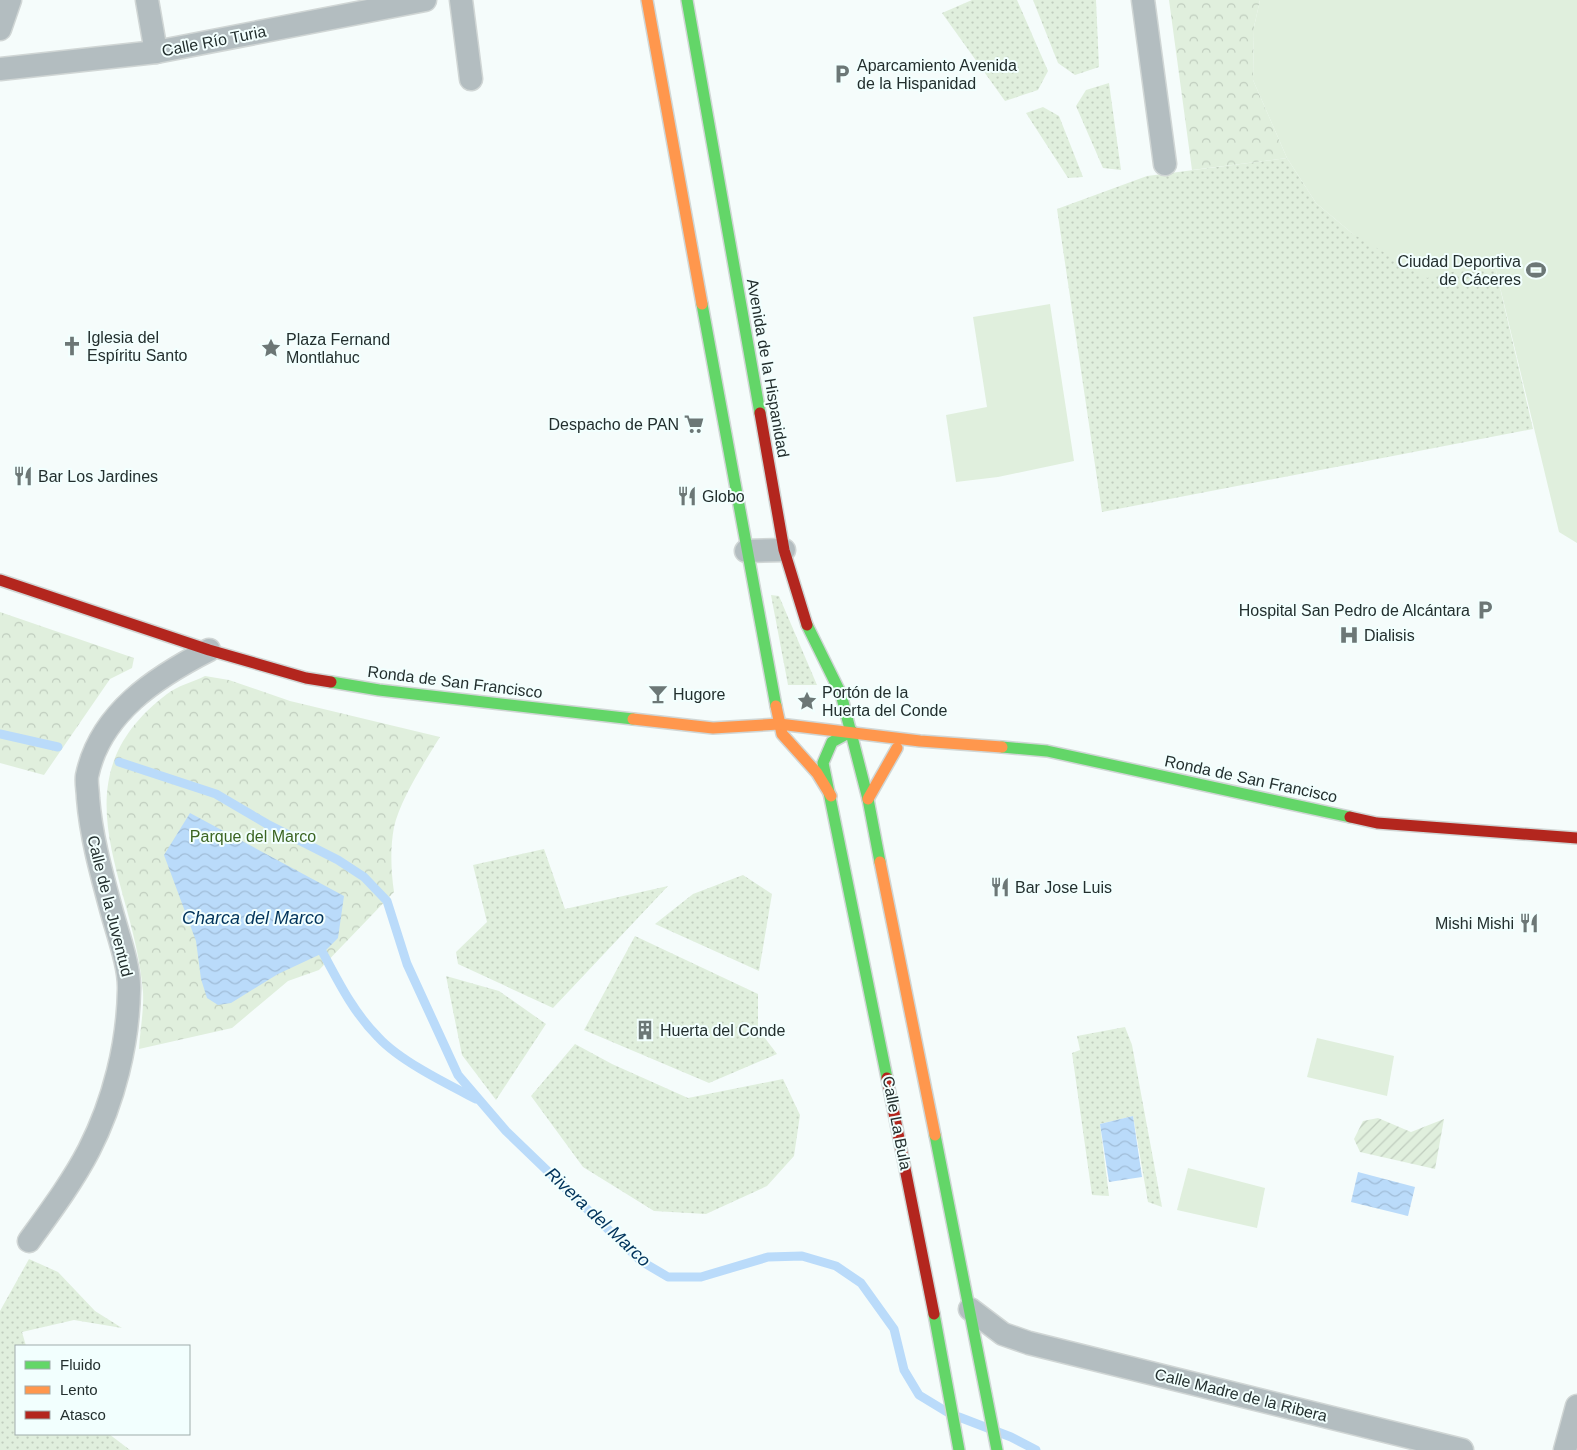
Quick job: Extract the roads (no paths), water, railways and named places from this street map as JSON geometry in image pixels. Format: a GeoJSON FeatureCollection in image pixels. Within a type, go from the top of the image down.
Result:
{"type":"FeatureCollection","features":[{"type":"Feature","properties":{"kind":"main road"},"geometry":{"type":"LineString","coordinates":[[648,0],[746,551],[782,734],[789,744]]}},
{"type":"Feature","properties":{"kind":"main road","name":"Avenida de la Hispanidad"},"geometry":{"type":"LineString","coordinates":[[687,0],[784,550],[808,628],[841,694],[852,732]]}},
{"type":"Feature","properties":{"kind":"main road","name":"Ronda de San Francisco"},"geometry":{"type":"LineString","coordinates":[[0,580],[209,650],[306,678],[378,690],[713,728],[780,724],[920,741],[1047,751],[1377,823],[1577,838]]}},
{"type":"Feature","properties":{"kind":"main road"},"geometry":{"type":"LineString","coordinates":[[713,728],[756,736]]}},
{"type":"Feature","properties":{"kind":"main road"},"geometry":{"type":"LineString","coordinates":[[816,747],[852,732],[860,750],[868,799],[997,1450]]}},
{"type":"Feature","properties":{"kind":"main road"},"geometry":{"type":"LineString","coordinates":[[773,740],[789,744],[860,750]]}},
{"type":"Feature","properties":{"kind":"main road","name":"Ronda de San Francisco"},"geometry":{"type":"LineString","coordinates":[[882,750],[897,748],[920,741]]}},
{"type":"Feature","properties":{"kind":"main road","name":"Calle La Bula"},"geometry":{"type":"LineString","coordinates":[[789,744],[817,772],[831,796]]}},
{"type":"Feature","properties":{"kind":"main road","name":"Calle La Bula"},"geometry":{"type":"LineString","coordinates":[[816,747],[823,763],[831,796],[948,1382],[959,1450]]}},
{"type":"Feature","properties":{"kind":"main road"},"geometry":{"type":"LineString","coordinates":[[868,799],[897,748]]}},
{"type":"Feature","properties":{"kind":"street"},"geometry":{"type":"LineString","coordinates":[[0,29],[10,0]]}},
{"type":"Feature","properties":{"kind":"street"},"geometry":{"type":"LineString","coordinates":[[147,0],[156,52]]}},
{"type":"Feature","properties":{"kind":"street","name":"Calle Río Turia"},"geometry":{"type":"LineString","coordinates":[[0,69],[156,52],[425,0]]}},
{"type":"Feature","properties":{"kind":"street"},"geometry":{"type":"LineString","coordinates":[[461,0],[471,79]]}},
{"type":"Feature","properties":{"kind":"street"},"geometry":{"type":"LineString","coordinates":[[1143,0],[1165,164]]}},
{"type":"Feature","properties":{"kind":"street"},"geometry":{"type":"LineString","coordinates":[[746,551],[784,550]]}},
{"type":"Feature","properties":{"kind":"street","name":"Calle de la Juventud"},"geometry":{"type":"LineString","coordinates":[[34,1234],[89,1150],[109,1101],[121,1059],[127,1024],[129,987],[90,830],[87,777],[101,741],[127,704],[170,671],[209,650]]}},
{"type":"Feature","properties":{"kind":"street","name":"Calle Madre de la Ribera"},"geometry":{"type":"LineString","coordinates":[[970,1309],[993,1328],[1019,1339],[1462,1450]]}},
{"type":"Feature","properties":{"kind":"street"},"geometry":{"type":"LineString","coordinates":[[1565,1450],[1577,1406]]}},
{"type":"Feature","properties":{"kind":"water","name":"Charca del Marco"},"geometry":{"type":"Polygon","coordinates":[[[190,813],[344,896],[338,938],[323,953],[278,974],[231,1003],[218,1005],[207,998],[201,979],[196,941],[164,855],[190,813]]]}},
{"type":"Feature","properties":{"kind":"water"},"geometry":{"type":"Polygon","coordinates":[[[1133,1116],[1142,1177],[1109,1182],[1100,1124],[1133,1116]]]}},
{"type":"Feature","properties":{"kind":"water"},"geometry":{"type":"Polygon","coordinates":[[[1358,1172],[1415,1187],[1408,1216],[1351,1202],[1358,1172]]]}},
{"type":"Feature","properties":{"kind":"waterway","name":"Rivera del Marco"},"geometry":{"type":"LineString","coordinates":[[0,734],[58,747]]}},
{"type":"Feature","properties":{"kind":"waterway","name":"Rivera del Marco"},"geometry":{"type":"LineString","coordinates":[[119,762],[216,794],[267,824],[338,860],[364,877],[387,901],[407,964],[458,1075],[506,1131],[641,1261],[668,1277],[701,1277],[768,1257],[802,1256],[836,1266],[861,1283],[894,1329],[904,1370],[919,1395],[947,1412]]}},
{"type":"Feature","properties":{"kind":"waterway","name":"Rivera del Marco"},"geometry":{"type":"LineString","coordinates":[[323,953],[354,1008],[369,1028],[387,1046],[424,1071],[476,1099]]}},
{"type":"Feature","properties":{"kind":"waterway","name":"Rivera del Marco"},"geometry":{"type":"LineString","coordinates":[[959,1417],[1011,1437],[1036,1450]]}},
{"type":"Feature","properties":{"kind":"place","name":"Aparcamiento Avenida de la Hispanidad"},"geometry":{"type":"Point","coordinates":[842,74]}},
{"type":"Feature","properties":{"kind":"place","name":"Ciudad Deportiva de Cáceres"},"geometry":{"type":"Point","coordinates":[1536,270]}},
{"type":"Feature","properties":{"kind":"place","name":"Iglesia del Espíritu Santo"},"geometry":{"type":"Point","coordinates":[72,346]}},
{"type":"Feature","properties":{"kind":"place","name":"Plaza Fernand Montlahuc"},"geometry":{"type":"Point","coordinates":[271,348]}},
{"type":"Feature","properties":{"kind":"place","name":"Despacho de PAN"},"geometry":{"type":"Point","coordinates":[694,424]}},
{"type":"Feature","properties":{"kind":"place","name":"Bar Los Jardines"},"geometry":{"type":"Point","coordinates":[23,476]}},
{"type":"Feature","properties":{"kind":"place","name":"Globo"},"geometry":{"type":"Point","coordinates":[687,496]}},
{"type":"Feature","properties":{"kind":"place","name":"Hospital San Pedro de Alcántara"},"geometry":{"type":"Point","coordinates":[1485,610]}},
{"type":"Feature","properties":{"kind":"place","name":"Dialisis"},"geometry":{"type":"Point","coordinates":[1349,635]}},
{"type":"Feature","properties":{"kind":"place","name":"Hugore"},"geometry":{"type":"Point","coordinates":[658,694]}},
{"type":"Feature","properties":{"kind":"place","name":"Portón de la Huerta del Conde"},"geometry":{"type":"Point","coordinates":[807,701]}},
{"type":"Feature","properties":{"kind":"place","name":"Bar Jose Luis"},"geometry":{"type":"Point","coordinates":[1000,887]}},
{"type":"Feature","properties":{"kind":"place","name":"Mishi Mishi"},"geometry":{"type":"Point","coordinates":[1529,923]}},
{"type":"Feature","properties":{"kind":"place","name":"Huerta del Conde"},"geometry":{"type":"Point","coordinates":[645,1030]}},
{"type":"Feature","properties":{"kind":"park label","name":"Parque del Marco"},"geometry":{"type":"Point","coordinates":[253,836]}}]}
